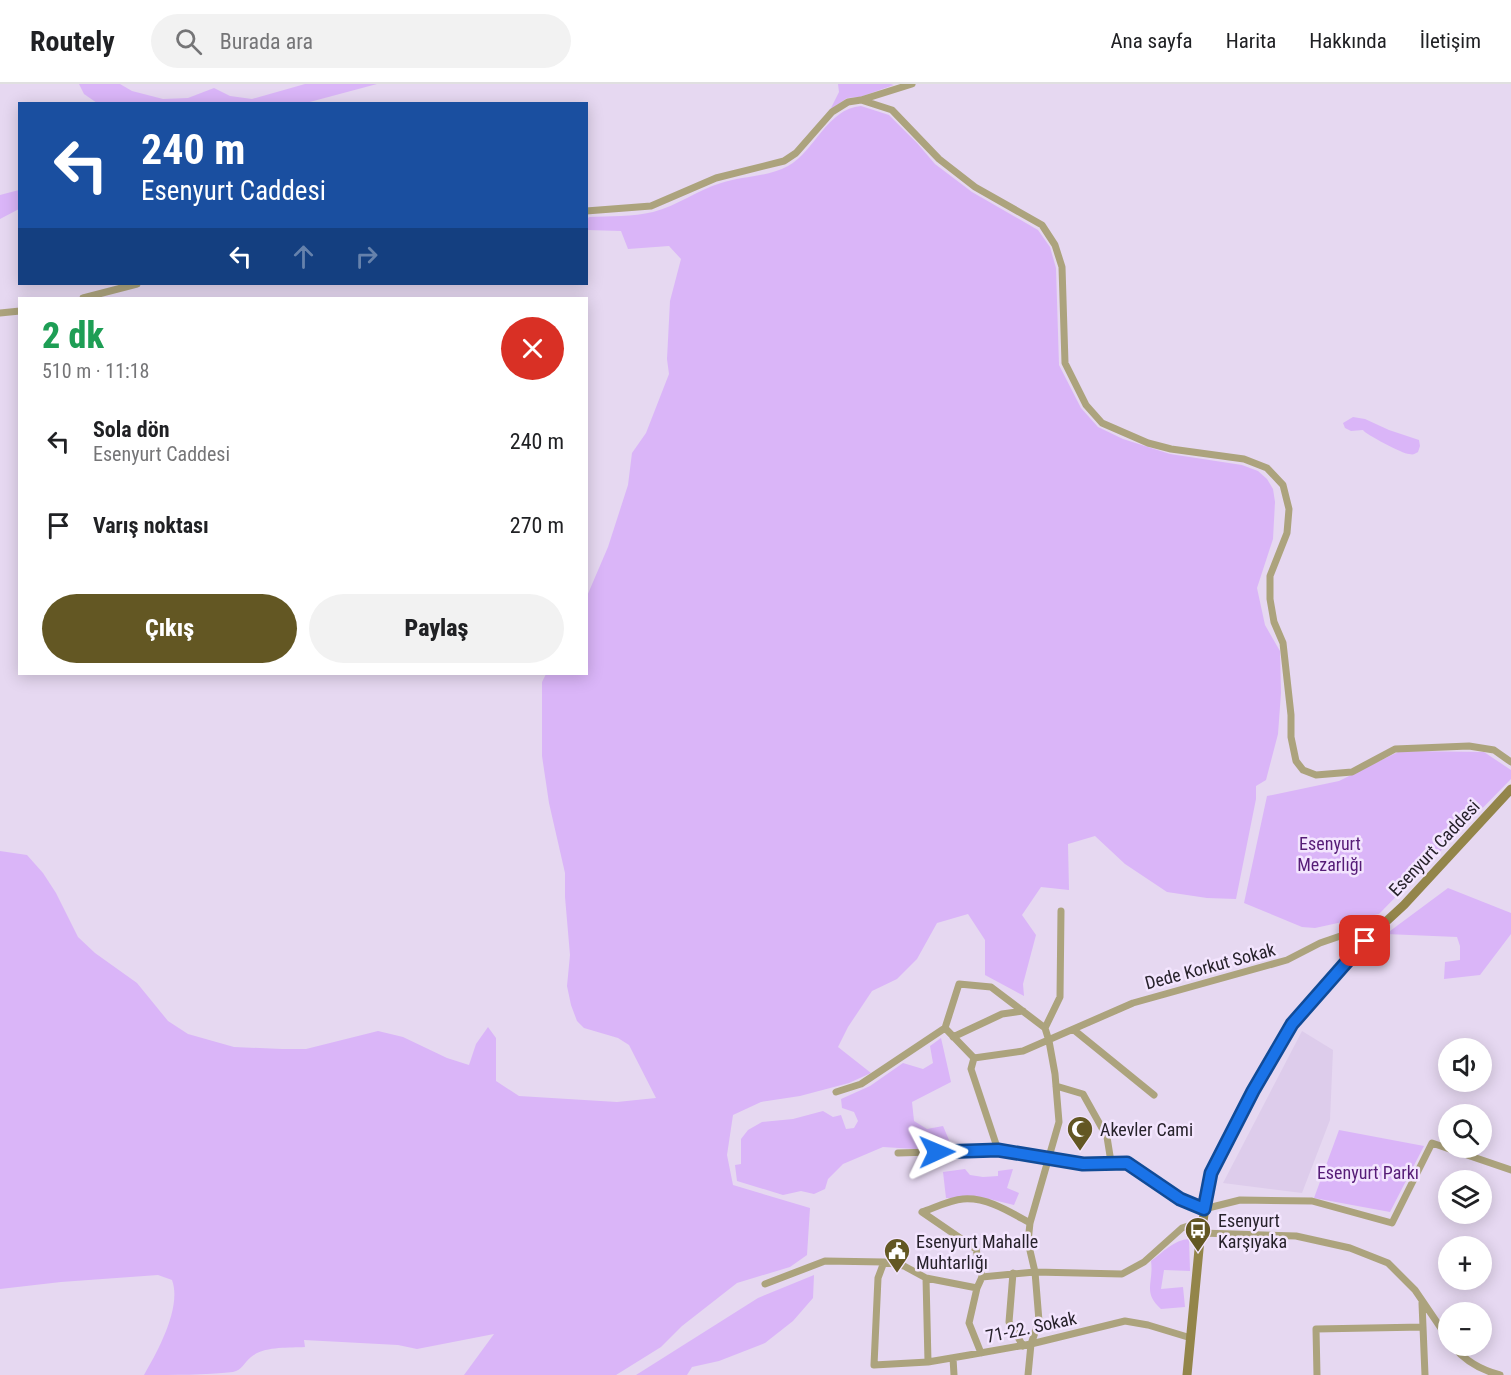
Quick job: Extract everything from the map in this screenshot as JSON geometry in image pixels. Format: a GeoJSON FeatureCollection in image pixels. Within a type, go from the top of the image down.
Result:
{"type":"FeatureCollection","features":[{"type":"Feature","properties":{"kind":"street"},"geometry":{"type":"LineString","coordinates":[[588,211],[651,206],[670,200],[716,178],[784,161],[796,153],[832,112],[848,102],[912,84]]}},
{"type":"Feature","properties":{"kind":"street"},"geometry":{"type":"LineString","coordinates":[[861,100],[892,110],[939,159],[975,187],[1042,225],[1055,245],[1062,267],[1065,363],[1086,405],[1102,423],[1159,446],[1244,459],[1267,468],[1283,485],[1289,509],[1287,533],[1270,576],[1270,599],[1274,622],[1283,643],[1293,749],[1296,761],[1304,770],[1316,774],[1352,772],[1395,748],[1469,746],[1494,750],[1511,762]]}},
{"type":"Feature","properties":{"kind":"street"},"geometry":{"type":"LineString","coordinates":[[87,297],[133,285]]}},
{"type":"Feature","properties":{"kind":"street"},"geometry":{"type":"LineString","coordinates":[[0,313],[18,311]]}},
{"type":"Feature","properties":{"kind":"street","name":"Esenyurt Caddesi"},"geometry":{"type":"LineString","coordinates":[[1187,1375],[1201,1233],[1211,1173],[1253,1091],[1292,1024],[1365,941],[1404,905],[1511,789]]}},
{"type":"Feature","properties":{"kind":"street"},"geometry":{"type":"LineString","coordinates":[[1045,1028],[1060,997],[1061,911]]}},
{"type":"Feature","properties":{"kind":"street","name":"Dede Korkut Sokak"},"geometry":{"type":"LineString","coordinates":[[974,1058],[1023,1051],[1133,1003],[1287,960],[1320,943],[1355,931],[1380,928]]}},
{"type":"Feature","properties":{"kind":"street"},"geometry":{"type":"LineString","coordinates":[[836,1092],[861,1084],[945,1028],[959,984],[991,987],[1045,1028],[1056,1086],[1059,1122],[1030,1223],[1028,1242],[1035,1272],[1039,1321],[1031,1344],[1028,1375]]}},
{"type":"Feature","properties":{"kind":"street"},"geometry":{"type":"LineString","coordinates":[[953,1037],[1002,1014],[1023,1011]]}},
{"type":"Feature","properties":{"kind":"street"},"geometry":{"type":"LineString","coordinates":[[945,1028],[974,1058],[971,1069],[998,1150]]}},
{"type":"Feature","properties":{"kind":"street"},"geometry":{"type":"LineString","coordinates":[[1074,1030],[1154,1095]]}},
{"type":"Feature","properties":{"kind":"street"},"geometry":{"type":"LineString","coordinates":[[1056,1086],[1083,1094],[1107,1137],[1111,1162]]}},
{"type":"Feature","properties":{"kind":"street"},"geometry":{"type":"LineString","coordinates":[[898,1153],[998,1150],[1083,1164],[1127,1163],[1180,1199],[1204,1209],[1240,1200],[1312,1201],[1392,1223],[1432,1143],[1511,1170]]}},
{"type":"Feature","properties":{"kind":"street"},"geometry":{"type":"LineString","coordinates":[[981,1353],[969,1323],[977,1288],[982,1277],[976,1249],[922,1212],[962,1198],[979,1200],[997,1206],[1030,1223]]}},
{"type":"Feature","properties":{"kind":"street"},"geometry":{"type":"LineString","coordinates":[[982,1277],[1035,1272],[1122,1274],[1144,1262],[1182,1228],[1203,1221]]}},
{"type":"Feature","properties":{"kind":"street"},"geometry":{"type":"LineString","coordinates":[[1201,1233],[1296,1236],[1350,1248],[1388,1263],[1415,1290],[1438,1324]]}},
{"type":"Feature","properties":{"kind":"street"},"geometry":{"type":"LineString","coordinates":[[765,1284],[825,1261],[884,1262],[904,1266],[926,1278],[977,1288]]}},
{"type":"Feature","properties":{"kind":"street","name":"71-22. Sokak"},"geometry":{"type":"LineString","coordinates":[[884,1262],[878,1278],[874,1365],[928,1362],[1023,1346],[1125,1321],[1148,1325],[1191,1338]]}},
{"type":"Feature","properties":{"kind":"street"},"geometry":{"type":"LineString","coordinates":[[1013,1273],[1009,1322],[1023,1346]]}},
{"type":"Feature","properties":{"kind":"street"},"geometry":{"type":"LineString","coordinates":[[926,1278],[928,1362]]}},
{"type":"Feature","properties":{"kind":"street"},"geometry":{"type":"LineString","coordinates":[[1422,1300],[1425,1375]]}},
{"type":"Feature","properties":{"kind":"street"},"geometry":{"type":"LineString","coordinates":[[1317,1375],[1316,1329],[1423,1327]]}},
{"type":"Feature","properties":{"kind":"street"},"geometry":{"type":"LineString","coordinates":[[1462,1356],[1484,1371],[1500,1375]]}},
{"type":"Feature","properties":{"kind":"street"},"geometry":{"type":"LineString","coordinates":[[952,1358],[954,1375]]}},
{"type":"Feature","properties":{"kind":"shaded area"},"geometry":{"type":"Polygon","coordinates":[[[1302,1031],[1333,1050],[1330,1120],[1302,1193],[1223,1183],[1302,1031]]]}},
{"type":"Feature","properties":{"kind":"green space"},"geometry":{"type":"Polygon","coordinates":[[[79,84],[120,84],[132,91],[163,99],[188,98],[214,88],[230,96],[252,99],[305,84],[377,84],[310,102],[96,102],[84,94],[79,84]]]}},
{"type":"Feature","properties":{"kind":"green space"},"geometry":{"type":"Polygon","coordinates":[[[838,84],[894,85],[860,97],[847,98],[830,110],[839,92],[838,84]]]}},
{"type":"Feature","properties":{"kind":"green space"},"geometry":{"type":"Polygon","coordinates":[[[861,106],[889,115],[935,164],[972,192],[1038,230],[1050,247],[1056,268],[1059,365],[1081,408],[1098,427],[1123,439],[1170,454],[1242,465],[1258,471],[1273,489],[1275,502],[1273,539],[1257,588],[1265,625],[1280,651],[1281,693],[1278,734],[1266,780],[1256,786],[1256,799],[1236,899],[1207,898],[1167,892],[1125,864],[1095,836],[1068,844],[1069,890],[1041,887],[1022,915],[1036,935],[1023,984],[1024,996],[985,975],[985,940],[968,914],[937,923],[917,959],[897,979],[872,991],[848,1027],[838,1047],[871,1073],[849,1083],[800,1096],[761,1102],[733,1115],[727,1155],[733,1185],[810,1208],[807,1255],[790,1267],[737,1283],[682,1326],[661,1347],[616,1375],[464,1375],[494,1334],[417,1349],[398,1345],[304,1340],[305,1347],[276,1348],[256,1353],[241,1368],[233,1372],[144,1375],[162,1342],[171,1316],[174,1303],[172,1280],[158,1275],[0,1289],[0,851],[27,855],[56,893],[78,937],[95,953],[137,983],[168,1021],[188,1034],[234,1047],[306,1049],[378,1031],[403,1037],[447,1058],[469,1065],[476,1044],[488,1027],[496,1038],[496,1081],[519,1096],[617,1102],[656,1098],[629,1045],[618,1038],[584,1028],[577,1021],[571,1005],[567,986],[570,955],[565,873],[549,803],[542,756],[542,682],[546,675],[588,675],[588,594],[608,547],[628,485],[632,453],[646,433],[669,374],[667,359],[670,301],[681,259],[669,246],[628,249],[621,231],[588,230],[588,218],[653,212],[721,183],[780,170],[797,159],[830,122],[849,109],[861,106]]]}},
{"type":"Feature","properties":{"kind":"green space"},"geometry":{"type":"Polygon","coordinates":[[[18,190],[18,210],[0,219],[0,195],[18,190]]]}},
{"type":"Feature","properties":{"kind":"green space"},"geometry":{"type":"Polygon","coordinates":[[[1353,417],[1365,419],[1419,440],[1418,452],[1405,453],[1363,430],[1351,431],[1345,428],[1343,423],[1353,417]]]}},
{"type":"Feature","properties":{"kind":"green space","name":"Esenyurt Mezarlığı"},"geometry":{"type":"Polygon","coordinates":[[[1400,751],[1484,752],[1511,770],[1511,779],[1379,914],[1315,928],[1302,927],[1244,903],[1267,796],[1339,781],[1400,751]]]}},
{"type":"Feature","properties":{"kind":"green space"},"geometry":{"type":"Polygon","coordinates":[[[1448,888],[1511,913],[1511,934],[1480,975],[1444,979],[1445,962],[1460,960],[1460,946],[1457,937],[1386,934],[1448,888]]]}},
{"type":"Feature","properties":{"kind":"green space"},"geometry":{"type":"Polygon","coordinates":[[[941,1038],[951,1082],[912,1102],[914,1121],[927,1129],[943,1126],[952,1147],[915,1149],[883,1147],[843,1164],[828,1179],[825,1189],[814,1194],[801,1191],[783,1195],[737,1181],[735,1165],[741,1164],[741,1139],[748,1130],[762,1122],[793,1119],[823,1111],[833,1117],[841,1115],[846,1129],[854,1128],[858,1121],[854,1112],[842,1108],[841,1099],[870,1086],[903,1063],[923,1069],[933,1063],[930,1046],[941,1038]]]}},
{"type":"Feature","properties":{"kind":"green space","name":"Esenyurt Parkı"},"geometry":{"type":"Polygon","coordinates":[[[1339,1130],[1424,1146],[1390,1212],[1314,1198],[1339,1130]]]}},
{"type":"Feature","properties":{"kind":"green space"},"geometry":{"type":"Polygon","coordinates":[[[965,1169],[970,1175],[983,1177],[998,1176],[998,1171],[1013,1169],[1007,1188],[1019,1193],[1014,1205],[985,1198],[946,1198],[943,1172],[965,1169]]]}},
{"type":"Feature","properties":{"kind":"green space"},"geometry":{"type":"Polygon","coordinates":[[[1189,1239],[1190,1271],[1164,1270],[1161,1289],[1183,1287],[1185,1307],[1161,1309],[1150,1292],[1151,1261],[1174,1244],[1189,1239]]]}},
{"type":"Feature","properties":{"kind":"green space"},"geometry":{"type":"Polygon","coordinates":[[[814,1275],[813,1298],[793,1321],[765,1343],[719,1361],[692,1367],[687,1375],[636,1375],[758,1298],[814,1275]]]}},
{"type":"Feature","properties":{"kind":"place","name":"Akevler Cami"},"geometry":{"type":"Point","coordinates":[1080,1152]}},
{"type":"Feature","properties":{"kind":"place","name":"Esenyurt Karşıyaka"},"geometry":{"type":"Point","coordinates":[1198,1253]}},
{"type":"Feature","properties":{"kind":"place","name":"Esenyurt Mahalle Muhtarlığı"},"geometry":{"type":"Point","coordinates":[897,1274]}},
{"type":"Feature","properties":{"kind":"route"},"geometry":{"type":"LineString","coordinates":[[937,1152],[998,1150],[1083,1164],[1127,1163],[1180,1199],[1204,1209],[1211,1173],[1253,1091],[1292,1024],[1365,941]]}}]}
